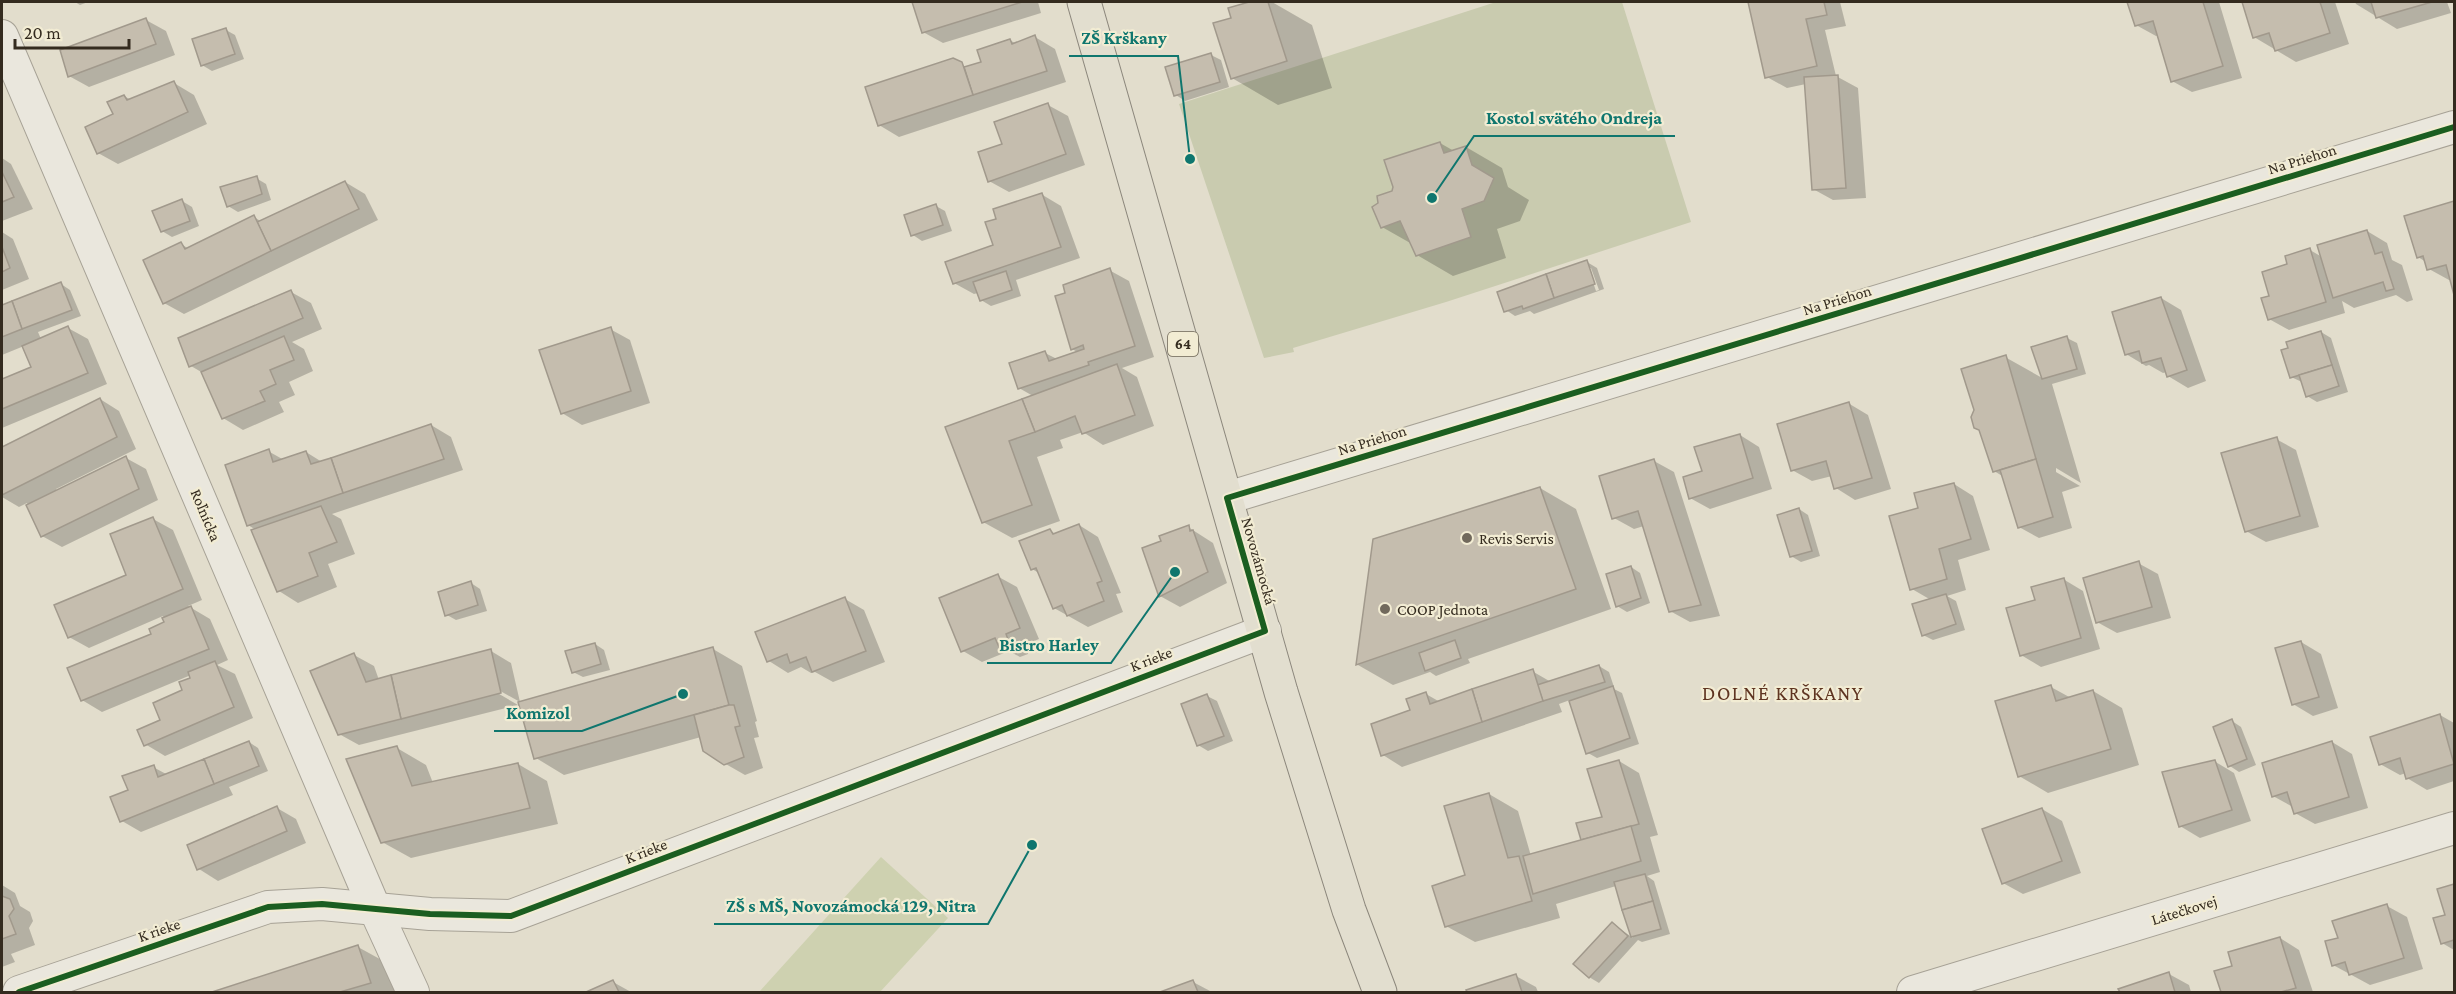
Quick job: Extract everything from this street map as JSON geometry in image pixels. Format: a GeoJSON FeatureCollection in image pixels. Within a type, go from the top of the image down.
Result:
{"type":"FeatureCollection","features":[{"type":"Feature","properties":{"kind":"main road","name":"Novozámocká"},"geometry":{"type":"LineString","coordinates":[[1084,2],[1264,631],[1349,910],[1380,993]]}},
{"type":"Feature","properties":{"kind":"street","name":"Roľnícka"},"geometry":{"type":"LineString","coordinates":[[2,36],[374,907],[413,993]]}},
{"type":"Feature","properties":{"kind":"street","name":"Na Priehon"},"geometry":{"type":"LineString","coordinates":[[1227,498],[2454,127]]}},
{"type":"Feature","properties":{"kind":"street","name":"K rieke"},"geometry":{"type":"LineString","coordinates":[[19,993],[268,907],[322,904],[374,907],[430,914],[511,916],[1264,631]]}},
{"type":"Feature","properties":{"kind":"street","name":"Látečkovej"},"geometry":{"type":"LineString","coordinates":[[1913,993],[2454,828]]}},
{"type":"Feature","properties":{"kind":"green space"},"geometry":{"type":"Polygon","coordinates":[[[1496,2],[1622,2],[1691,222],[1446,302],[1293,348],[1294,352],[1264,358],[1179,104],[1496,2]]]}},
{"type":"Feature","properties":{"kind":"green space"},"geometry":{"type":"Polygon","coordinates":[[[881,857],[948,918],[880,992],[759,992],[881,857]]]}},
{"type":"Feature","properties":{"kind":"building"},"geometry":{"type":"Polygon","coordinates":[[[912,2],[1022,2],[922,33],[912,2]]]}},
{"type":"Feature","properties":{"kind":"building"},"geometry":{"type":"Polygon","coordinates":[[[1249,2],[1268,2],[1287,61],[1231,79],[1213,23],[1231,18],[1228,8],[1249,2]]]}},
{"type":"Feature","properties":{"kind":"building"},"geometry":{"type":"Polygon","coordinates":[[[1748,2],[1824,2],[1827,15],[1806,19],[1817,66],[1765,78],[1748,2]]]}},
{"type":"Feature","properties":{"kind":"building"},"geometry":{"type":"Polygon","coordinates":[[[2127,2],[2203,2],[2223,66],[2171,82],[2153,21],[2135,26],[2127,2]]]}},
{"type":"Feature","properties":{"kind":"building"},"geometry":{"type":"Polygon","coordinates":[[[2242,2],[2320,2],[2330,33],[2275,51],[2269,33],[2253,38],[2242,2]]]}},
{"type":"Feature","properties":{"kind":"building"},"geometry":{"type":"Polygon","coordinates":[[[2371,2],[2432,2],[2376,18],[2371,2]]]}},
{"type":"Feature","properties":{"kind":"building"},"geometry":{"type":"Polygon","coordinates":[[[146,18],[156,44],[68,77],[60,50],[146,18]]]}},
{"type":"Feature","properties":{"kind":"building"},"geometry":{"type":"Polygon","coordinates":[[[226,28],[235,54],[201,66],[192,39],[226,28]]]}},
{"type":"Feature","properties":{"kind":"building"},"geometry":{"type":"Polygon","coordinates":[[[1035,35],[1047,71],[973,95],[964,67],[981,62],[977,50],[1010,39],[1012,44],[1035,35]]]}},
{"type":"Feature","properties":{"kind":"building"},"geometry":{"type":"Polygon","coordinates":[[[1211,53],[1220,82],[1174,96],[1165,67],[1211,53]]]}},
{"type":"Feature","properties":{"kind":"building"},"geometry":{"type":"Polygon","coordinates":[[[953,58],[962,62],[973,95],[878,126],[865,87],[953,58]]]}},
{"type":"Feature","properties":{"kind":"building"},"geometry":{"type":"Polygon","coordinates":[[[1838,75],[1846,188],[1812,190],[1804,77],[1838,75]]]}},
{"type":"Feature","properties":{"kind":"building"},"geometry":{"type":"Polygon","coordinates":[[[174,81],[188,112],[97,154],[85,127],[113,114],[107,102],[124,95],[127,100],[174,81]]]}},
{"type":"Feature","properties":{"kind":"building"},"geometry":{"type":"Polygon","coordinates":[[[1048,103],[1066,154],[988,182],[978,152],[1002,144],[994,122],[1048,103]]]}},
{"type":"Feature","properties":{"kind":"building"},"geometry":{"type":"Polygon","coordinates":[[[1440,142],[1444,153],[1466,146],[1472,165],[1494,178],[1484,201],[1462,209],[1471,237],[1416,256],[1400,221],[1381,228],[1372,207],[1378,203],[1377,196],[1392,191],[1393,187],[1384,160],[1440,142]]]}},
{"type":"Feature","properties":{"kind":"building"},"geometry":{"type":"Polygon","coordinates":[[[2,172],[14,197],[2,202],[2,172]]]}},
{"type":"Feature","properties":{"kind":"building"},"geometry":{"type":"Polygon","coordinates":[[[257,176],[262,194],[227,207],[220,187],[257,176]]]}},
{"type":"Feature","properties":{"kind":"building"},"geometry":{"type":"Polygon","coordinates":[[[345,181],[359,209],[271,251],[257,222],[345,181]]]}},
{"type":"Feature","properties":{"kind":"building"},"geometry":{"type":"Polygon","coordinates":[[[1042,193],[1061,247],[953,284],[945,262],[993,245],[985,222],[996,219],[993,209],[1042,193]]]}},
{"type":"Feature","properties":{"kind":"building"},"geometry":{"type":"Polygon","coordinates":[[[182,199],[190,221],[161,232],[152,211],[182,199]]]}},
{"type":"Feature","properties":{"kind":"building"},"geometry":{"type":"Polygon","coordinates":[[[2454,201],[2454,295],[2446,265],[2427,270],[2423,256],[2417,258],[2404,216],[2454,201]]]}},
{"type":"Feature","properties":{"kind":"building"},"geometry":{"type":"Polygon","coordinates":[[[936,204],[943,225],[911,236],[904,215],[936,204]]]}},
{"type":"Feature","properties":{"kind":"building"},"geometry":{"type":"Polygon","coordinates":[[[254,215],[271,251],[163,304],[143,260],[181,242],[185,249],[254,215]]]}},
{"type":"Feature","properties":{"kind":"building"},"geometry":{"type":"Polygon","coordinates":[[[2367,230],[2375,254],[2382,252],[2394,289],[2386,291],[2383,282],[2333,298],[2317,245],[2367,230]]]}},
{"type":"Feature","properties":{"kind":"building"},"geometry":{"type":"Polygon","coordinates":[[[2,247],[10,268],[2,272],[2,247]]]}},
{"type":"Feature","properties":{"kind":"building"},"geometry":{"type":"Polygon","coordinates":[[[2310,248],[2326,302],[2268,320],[2261,298],[2269,296],[2262,272],[2287,264],[2285,256],[2310,248]]]}},
{"type":"Feature","properties":{"kind":"building"},"geometry":{"type":"Polygon","coordinates":[[[1587,260],[1595,284],[1554,298],[1546,274],[1587,260]]]}},
{"type":"Feature","properties":{"kind":"building"},"geometry":{"type":"Polygon","coordinates":[[[1110,268],[1135,346],[1088,362],[1089,365],[1018,389],[1009,363],[1045,351],[1049,361],[1084,349],[1083,345],[1071,350],[1055,296],[1065,293],[1063,285],[1110,268]]]}},
{"type":"Feature","properties":{"kind":"building"},"geometry":{"type":"Polygon","coordinates":[[[1006,271],[1012,290],[980,301],[973,282],[1006,271]]]}},
{"type":"Feature","properties":{"kind":"building"},"geometry":{"type":"Polygon","coordinates":[[[1546,274],[1554,298],[1523,309],[1522,306],[1504,312],[1497,292],[1546,274]]]}},
{"type":"Feature","properties":{"kind":"building"},"geometry":{"type":"Polygon","coordinates":[[[61,282],[72,310],[22,329],[12,301],[61,282]]]}},
{"type":"Feature","properties":{"kind":"building"},"geometry":{"type":"Polygon","coordinates":[[[291,290],[303,318],[189,367],[178,338],[291,290]]]}},
{"type":"Feature","properties":{"kind":"building"},"geometry":{"type":"Polygon","coordinates":[[[2161,297],[2187,370],[2167,377],[2161,358],[2142,363],[2139,351],[2125,355],[2112,312],[2161,297]]]}},
{"type":"Feature","properties":{"kind":"building"},"geometry":{"type":"Polygon","coordinates":[[[12,301],[22,329],[2,337],[2,305],[12,301]]]}},
{"type":"Feature","properties":{"kind":"building"},"geometry":{"type":"Polygon","coordinates":[[[68,326],[88,373],[2,409],[2,379],[31,367],[22,346],[68,326]]]}},
{"type":"Feature","properties":{"kind":"building"},"geometry":{"type":"Polygon","coordinates":[[[611,327],[631,391],[561,414],[539,350],[611,327]]]}},
{"type":"Feature","properties":{"kind":"building"},"geometry":{"type":"Polygon","coordinates":[[[2321,331],[2332,365],[2290,378],[2281,350],[2288,348],[2286,342],[2321,331]]]}},
{"type":"Feature","properties":{"kind":"building"},"geometry":{"type":"Polygon","coordinates":[[[284,336],[294,360],[270,370],[276,384],[260,391],[265,401],[222,419],[201,372],[284,336]]]}},
{"type":"Feature","properties":{"kind":"building"},"geometry":{"type":"Polygon","coordinates":[[[2067,336],[2077,369],[2042,379],[2031,347],[2067,336]]]}},
{"type":"Feature","properties":{"kind":"building"},"geometry":{"type":"Polygon","coordinates":[[[2006,355],[2036,459],[1993,472],[1979,430],[1974,428],[1971,417],[1974,410],[1961,369],[2006,355]]]}},
{"type":"Feature","properties":{"kind":"building"},"geometry":{"type":"Polygon","coordinates":[[[1117,364],[1135,415],[1082,434],[1075,416],[1035,432],[1022,399],[1117,364]]]}},
{"type":"Feature","properties":{"kind":"building"},"geometry":{"type":"Polygon","coordinates":[[[2332,365],[2339,386],[2306,397],[2299,375],[2332,365]]]}},
{"type":"Feature","properties":{"kind":"building"},"geometry":{"type":"Polygon","coordinates":[[[100,398],[117,437],[2,495],[2,447],[100,398]]]}},
{"type":"Feature","properties":{"kind":"building"},"geometry":{"type":"Polygon","coordinates":[[[1022,399],[1035,432],[1009,441],[1032,505],[982,523],[945,427],[1022,399]]]}},
{"type":"Feature","properties":{"kind":"building"},"geometry":{"type":"Polygon","coordinates":[[[1849,402],[1872,478],[1834,489],[1826,461],[1791,471],[1777,424],[1849,402]]]}},
{"type":"Feature","properties":{"kind":"building"},"geometry":{"type":"Polygon","coordinates":[[[431,424],[444,459],[343,493],[331,458],[431,424]]]}},
{"type":"Feature","properties":{"kind":"building"},"geometry":{"type":"Polygon","coordinates":[[[1740,434],[1753,478],[1689,499],[1683,477],[1702,471],[1694,447],[1740,434]]]}},
{"type":"Feature","properties":{"kind":"building"},"geometry":{"type":"Polygon","coordinates":[[[2277,437],[2300,516],[2245,532],[2221,453],[2277,437]]]}},
{"type":"Feature","properties":{"kind":"building"},"geometry":{"type":"Polygon","coordinates":[[[269,449],[273,462],[306,451],[311,464],[331,458],[343,493],[247,526],[225,465],[269,449]]]}},
{"type":"Feature","properties":{"kind":"building"},"geometry":{"type":"Polygon","coordinates":[[[126,456],[139,489],[41,537],[26,505],[126,456]]]}},
{"type":"Feature","properties":{"kind":"building"},"geometry":{"type":"Polygon","coordinates":[[[1654,459],[1701,605],[1669,612],[1638,511],[1612,519],[1599,476],[1654,459]]]}},
{"type":"Feature","properties":{"kind":"building"},"geometry":{"type":"Polygon","coordinates":[[[2036,459],[2053,517],[2018,528],[2000,470],[2036,459]]]}},
{"type":"Feature","properties":{"kind":"building"},"geometry":{"type":"Polygon","coordinates":[[[1954,483],[1971,539],[1939,549],[1947,579],[1910,590],[1889,516],[1918,508],[1914,493],[1954,483]]]}},
{"type":"Feature","properties":{"kind":"building"},"geometry":{"type":"Polygon","coordinates":[[[1540,487],[1576,589],[1356,665],[1373,539],[1540,487]]]}},
{"type":"Feature","properties":{"kind":"building"},"geometry":{"type":"Polygon","coordinates":[[[321,506],[337,542],[309,553],[318,576],[277,592],[251,530],[321,506]]]}},
{"type":"Feature","properties":{"kind":"building"},"geometry":{"type":"Polygon","coordinates":[[[1799,508],[1812,551],[1790,557],[1777,515],[1799,508]]]}},
{"type":"Feature","properties":{"kind":"building"},"geometry":{"type":"Polygon","coordinates":[[[153,517],[183,589],[68,638],[54,605],[126,575],[110,534],[153,517]]]}},
{"type":"Feature","properties":{"kind":"building"},"geometry":{"type":"Polygon","coordinates":[[[1079,524],[1102,581],[1097,583],[1104,601],[1067,616],[1062,605],[1053,609],[1036,568],[1031,570],[1019,541],[1050,529],[1053,534],[1079,524]]]}},
{"type":"Feature","properties":{"kind":"building"},"geometry":{"type":"Polygon","coordinates":[[[1189,525],[1190,531],[1193,530],[1208,572],[1159,597],[1142,548],[1161,541],[1159,536],[1189,525]]]}},
{"type":"Feature","properties":{"kind":"building"},"geometry":{"type":"Polygon","coordinates":[[[2139,561],[2152,607],[2096,623],[2083,578],[2139,561]]]}},
{"type":"Feature","properties":{"kind":"building"},"geometry":{"type":"Polygon","coordinates":[[[1631,566],[1641,598],[1616,607],[1606,574],[1631,566]]]}},
{"type":"Feature","properties":{"kind":"building"},"geometry":{"type":"Polygon","coordinates":[[[998,574],[1020,628],[1006,634],[1009,642],[999,647],[995,638],[961,652],[939,598],[998,574]]]}},
{"type":"Feature","properties":{"kind":"building"},"geometry":{"type":"Polygon","coordinates":[[[2064,578],[2081,638],[2020,656],[2006,608],[2035,600],[2031,587],[2064,578]]]}},
{"type":"Feature","properties":{"kind":"building"},"geometry":{"type":"Polygon","coordinates":[[[471,581],[478,605],[445,616],[438,592],[471,581]]]}},
{"type":"Feature","properties":{"kind":"building"},"geometry":{"type":"Polygon","coordinates":[[[1946,594],[1956,624],[1922,636],[1912,604],[1946,594]]]}},
{"type":"Feature","properties":{"kind":"building"},"geometry":{"type":"Polygon","coordinates":[[[845,597],[866,651],[812,672],[806,657],[790,663],[787,654],[767,662],[755,632],[845,597]]]}},
{"type":"Feature","properties":{"kind":"building"},"geometry":{"type":"Polygon","coordinates":[[[191,606],[209,649],[81,701],[67,668],[151,634],[149,629],[164,622],[162,618],[191,606]]]}},
{"type":"Feature","properties":{"kind":"building"},"geometry":{"type":"Polygon","coordinates":[[[1455,640],[1461,658],[1425,671],[1419,653],[1455,640]]]}},
{"type":"Feature","properties":{"kind":"building"},"geometry":{"type":"Polygon","coordinates":[[[2301,641],[2319,697],[2292,705],[2275,648],[2301,641]]]}},
{"type":"Feature","properties":{"kind":"building"},"geometry":{"type":"Polygon","coordinates":[[[595,643],[601,664],[572,673],[565,651],[595,643]]]}},
{"type":"Feature","properties":{"kind":"building"},"geometry":{"type":"Polygon","coordinates":[[[713,647],[729,705],[534,759],[518,702],[713,647]]]}},
{"type":"Feature","properties":{"kind":"building"},"geometry":{"type":"Polygon","coordinates":[[[491,649],[501,693],[401,719],[391,675],[491,649]]]}},
{"type":"Feature","properties":{"kind":"building"},"geometry":{"type":"Polygon","coordinates":[[[354,653],[366,682],[391,675],[401,719],[338,735],[310,671],[354,653]]]}},
{"type":"Feature","properties":{"kind":"building"},"geometry":{"type":"Polygon","coordinates":[[[215,661],[234,707],[144,746],[137,730],[160,720],[153,703],[182,690],[179,682],[190,678],[188,672],[215,661]]]}},
{"type":"Feature","properties":{"kind":"building"},"geometry":{"type":"Polygon","coordinates":[[[1599,665],[1605,682],[1543,701],[1537,685],[1599,665]]]}},
{"type":"Feature","properties":{"kind":"building"},"geometry":{"type":"Polygon","coordinates":[[[1533,669],[1543,701],[1482,722],[1472,689],[1533,669]]]}},
{"type":"Feature","properties":{"kind":"building"},"geometry":{"type":"Polygon","coordinates":[[[2051,685],[2056,701],[2093,690],[2111,749],[2018,777],[1995,701],[2051,685]]]}},
{"type":"Feature","properties":{"kind":"building"},"geometry":{"type":"Polygon","coordinates":[[[1613,686],[1630,738],[1586,754],[1569,701],[1613,686]]]}},
{"type":"Feature","properties":{"kind":"building"},"geometry":{"type":"Polygon","coordinates":[[[1472,689],[1482,722],[1381,756],[1371,724],[1410,710],[1406,699],[1426,692],[1430,704],[1472,689]]]}},
{"type":"Feature","properties":{"kind":"building"},"geometry":{"type":"Polygon","coordinates":[[[1207,694],[1224,736],[1197,746],[1181,704],[1207,694]]]}},
{"type":"Feature","properties":{"kind":"building"},"geometry":{"type":"Polygon","coordinates":[[[734,705],[740,726],[735,727],[744,757],[724,765],[703,751],[694,715],[734,705]]]}},
{"type":"Feature","properties":{"kind":"building"},"geometry":{"type":"Polygon","coordinates":[[[2440,714],[2454,764],[2406,779],[2400,758],[2379,765],[2370,737],[2440,714]]]}},
{"type":"Feature","properties":{"kind":"building"},"geometry":{"type":"Polygon","coordinates":[[[2232,719],[2247,759],[2228,767],[2213,727],[2232,719]]]}},
{"type":"Feature","properties":{"kind":"building"},"geometry":{"type":"Polygon","coordinates":[[[249,741],[259,766],[214,784],[204,759],[249,741]]]}},
{"type":"Feature","properties":{"kind":"building"},"geometry":{"type":"Polygon","coordinates":[[[2332,741],[2349,797],[2294,814],[2287,792],[2272,797],[2262,763],[2332,741]]]}},
{"type":"Feature","properties":{"kind":"building"},"geometry":{"type":"Polygon","coordinates":[[[397,746],[412,786],[518,763],[530,808],[381,843],[346,759],[397,746]]]}},
{"type":"Feature","properties":{"kind":"building"},"geometry":{"type":"Polygon","coordinates":[[[204,759],[214,784],[120,822],[110,797],[128,790],[122,776],[154,765],[158,777],[204,759]]]}},
{"type":"Feature","properties":{"kind":"building"},"geometry":{"type":"Polygon","coordinates":[[[1619,760],[1639,824],[1581,840],[1576,823],[1602,817],[1587,769],[1619,760]]]}},
{"type":"Feature","properties":{"kind":"building"},"geometry":{"type":"Polygon","coordinates":[[[2215,760],[2232,810],[2179,827],[2162,772],[2215,760]]]}},
{"type":"Feature","properties":{"kind":"building"},"geometry":{"type":"Polygon","coordinates":[[[1489,793],[1508,858],[1519,856],[1532,901],[1445,927],[1432,886],[1465,875],[1444,806],[1489,793]]]}},
{"type":"Feature","properties":{"kind":"building"},"geometry":{"type":"Polygon","coordinates":[[[277,806],[287,831],[197,870],[187,845],[277,806]]]}},
{"type":"Feature","properties":{"kind":"building"},"geometry":{"type":"Polygon","coordinates":[[[2042,808],[2062,861],[2002,884],[1982,829],[2042,808]]]}},
{"type":"Feature","properties":{"kind":"building"},"geometry":{"type":"Polygon","coordinates":[[[1631,826],[1641,861],[1533,894],[1523,856],[1631,826]]]}},
{"type":"Feature","properties":{"kind":"building"},"geometry":{"type":"Polygon","coordinates":[[[1645,874],[1653,901],[1622,910],[1614,882],[1645,874]]]}},
{"type":"Feature","properties":{"kind":"building"},"geometry":{"type":"Polygon","coordinates":[[[2454,884],[2454,940],[2441,944],[2433,918],[2445,915],[2437,889],[2454,884]]]}},
{"type":"Feature","properties":{"kind":"building"},"geometry":{"type":"Polygon","coordinates":[[[2,896],[10,899],[14,909],[9,916],[16,934],[2,939],[2,896]]]}},
{"type":"Feature","properties":{"kind":"building"},"geometry":{"type":"Polygon","coordinates":[[[1653,901],[1661,929],[1631,937],[1622,910],[1653,901]]]}},
{"type":"Feature","properties":{"kind":"building"},"geometry":{"type":"Polygon","coordinates":[[[2387,904],[2404,958],[2349,975],[2345,962],[2332,966],[2325,941],[2338,938],[2332,921],[2387,904]]]}},
{"type":"Feature","properties":{"kind":"building"},"geometry":{"type":"Polygon","coordinates":[[[1612,922],[1628,936],[1589,978],[1573,964],[1612,922]]]}},
{"type":"Feature","properties":{"kind":"building"},"geometry":{"type":"Polygon","coordinates":[[[2280,937],[2296,988],[2281,992],[2221,992],[2214,971],[2232,966],[2228,952],[2280,937]]]}},
{"type":"Feature","properties":{"kind":"building"},"geometry":{"type":"Polygon","coordinates":[[[358,945],[371,983],[340,992],[212,992],[358,945]]]}},
{"type":"Feature","properties":{"kind":"building"},"geometry":{"type":"Polygon","coordinates":[[[2169,972],[2175,992],[2120,992],[2118,989],[2169,972]]]}},
{"type":"Feature","properties":{"kind":"building"},"geometry":{"type":"Polygon","coordinates":[[[1516,974],[1522,992],[1467,992],[1466,990],[1516,974]]]}},
{"type":"Feature","properties":{"kind":"building"},"geometry":{"type":"Polygon","coordinates":[[[613,980],[619,992],[586,992],[613,980]]]}},
{"type":"Feature","properties":{"kind":"building"},"geometry":{"type":"Polygon","coordinates":[[[1193,980],[1198,992],[1160,992],[1193,980]]]}},
{"type":"Feature","properties":{"kind":"cycle path"},"geometry":{"type":"LineString","coordinates":[[19,992],[268,907],[322,904],[430,914],[511,916],[1265,631],[1227,498],[2454,127]]}},
{"type":"Feature","properties":{"kind":"place","name":"ZŠ Krškany"},"geometry":{"type":"Point","coordinates":[1190,159]}},
{"type":"Feature","properties":{"kind":"place","name":"Kostol svätého Ondreja"},"geometry":{"type":"Point","coordinates":[1432,198]}},
{"type":"Feature","properties":{"kind":"place","name":"Revis Servis"},"geometry":{"type":"Point","coordinates":[1467,538]}},
{"type":"Feature","properties":{"kind":"place","name":"Bistro Harley"},"geometry":{"type":"Point","coordinates":[1175,572]}},
{"type":"Feature","properties":{"kind":"place","name":"COOP Jednota"},"geometry":{"type":"Point","coordinates":[1385,609]}},
{"type":"Feature","properties":{"kind":"place","name":"Komizol"},"geometry":{"type":"Point","coordinates":[683,694]}},
{"type":"Feature","properties":{"kind":"place","name":"ZŠ s MŠ, Novozámocká 129, Nitra"},"geometry":{"type":"Point","coordinates":[1032,845]}},
{"type":"Feature","properties":{"kind":"district","name":"DOLNÉ KRŠKANY"},"geometry":{"type":"Point","coordinates":[1783,693]}}]}
